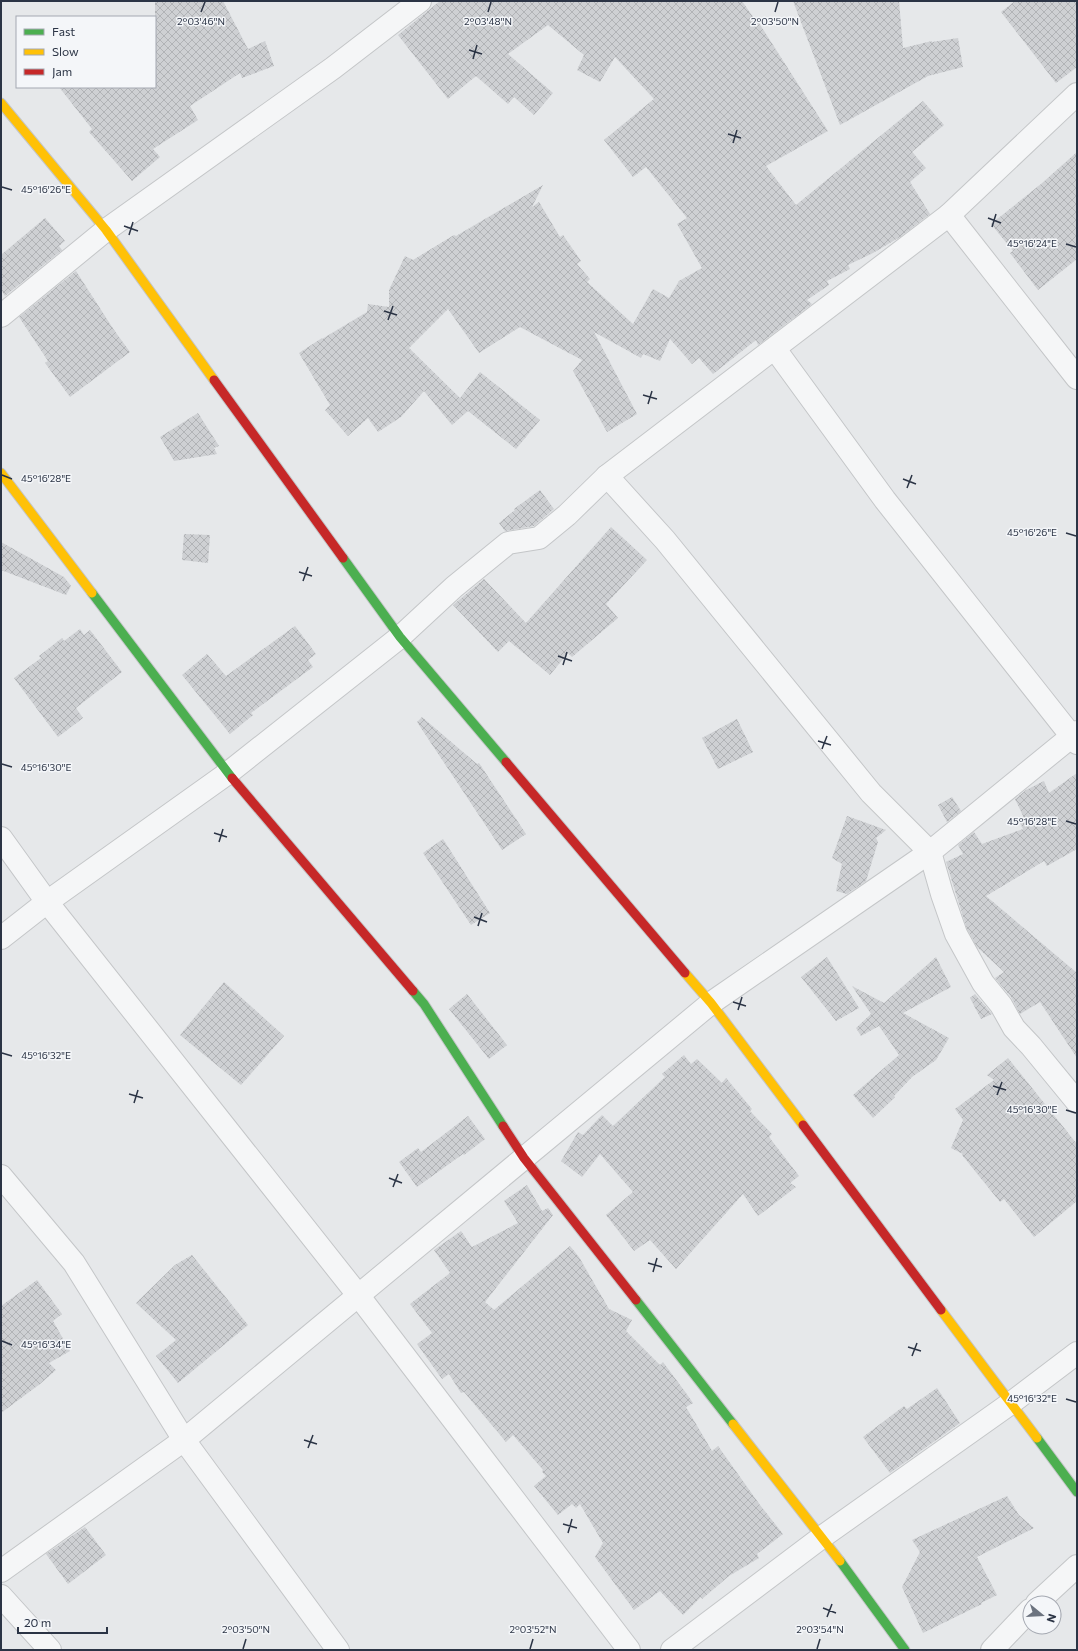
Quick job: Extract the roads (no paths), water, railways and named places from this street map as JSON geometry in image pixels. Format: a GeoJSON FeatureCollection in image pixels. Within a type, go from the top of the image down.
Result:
{"type":"FeatureCollection","features":[{"type":"Feature","properties":{"kind":"street"},"geometry":{"type":"LineString","coordinates":[[1,316],[106,230],[333,68],[420,1]]}},
{"type":"Feature","properties":{"kind":"street"},"geometry":{"type":"LineString","coordinates":[[1,938],[47,902],[228,773],[400,637],[454,587],[508,544],[539,538],[567,515],[607,476],[949,215],[1077,94]]}},
{"type":"Feature","properties":{"kind":"street"},"geometry":{"type":"LineString","coordinates":[[1,103],[106,230],[400,637],[712,1003],[1077,1492]]}},
{"type":"Feature","properties":{"kind":"street"},"geometry":{"type":"LineString","coordinates":[[949,215],[1077,378]]}},
{"type":"Feature","properties":{"kind":"street"},"geometry":{"type":"LineString","coordinates":[[1,1571],[184,1440],[712,1003],[930,852],[1075,737],[885,500],[775,349]]}},
{"type":"Feature","properties":{"kind":"street"},"geometry":{"type":"LineString","coordinates":[[1,473],[228,773],[424,1004],[524,1158],[822,1537],[905,1650]]}},
{"type":"Feature","properties":{"kind":"street"},"geometry":{"type":"LineString","coordinates":[[607,476],[665,540],[871,793],[930,852],[942,894],[956,934],[983,983],[1001,1005],[1014,1028],[1031,1046],[1077,1102]]}},
{"type":"Feature","properties":{"kind":"street"},"geometry":{"type":"LineString","coordinates":[[1,838],[47,902],[358,1295],[629,1650]]}},
{"type":"Feature","properties":{"kind":"street"},"geometry":{"type":"LineString","coordinates":[[1,1176],[74,1263],[184,1440],[338,1650]]}},
{"type":"Feature","properties":{"kind":"street"},"geometry":{"type":"LineString","coordinates":[[672,1650],[822,1537],[1011,1403],[1077,1353]]}},
{"type":"Feature","properties":{"kind":"street"},"geometry":{"type":"LineString","coordinates":[[1046,1595],[1077,1566]]}},
{"type":"Feature","properties":{"kind":"street"},"geometry":{"type":"LineString","coordinates":[[1,1596],[50,1650]]}},
{"type":"Feature","properties":{"kind":"street"},"geometry":{"type":"LineString","coordinates":[[992,1650],[1022,1618]]}}]}
